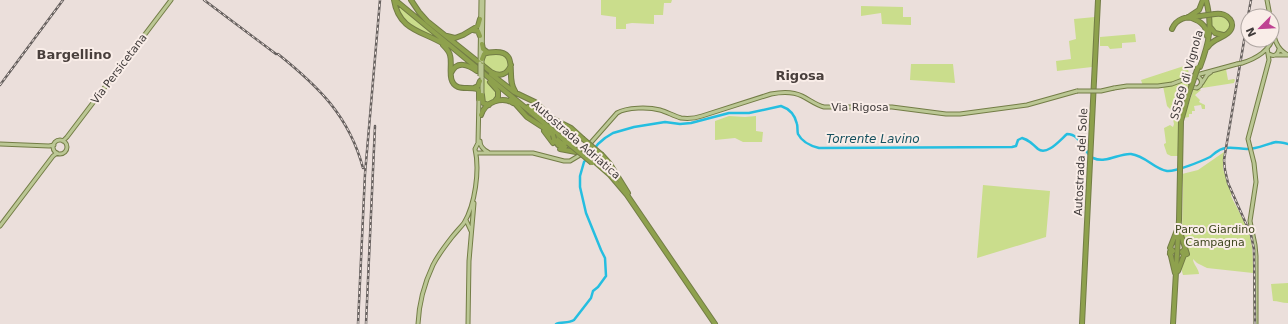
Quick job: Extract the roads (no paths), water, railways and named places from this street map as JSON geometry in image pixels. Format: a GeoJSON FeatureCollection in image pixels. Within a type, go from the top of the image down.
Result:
{"type":"FeatureCollection","features":[{"type":"Feature","properties":{"kind":"highway","name":"Autostrada Adriatica"},"geometry":{"type":"LineString","coordinates":[[394,0],[528,107],[618,184],[640,214],[713,324]]}},
{"type":"Feature","properties":{"kind":"highway"},"geometry":{"type":"LineString","coordinates":[[394,0],[396,11],[406,24],[415,31],[447,46],[481,77],[510,98],[527,117],[544,128],[562,144],[568,145],[573,140],[573,136],[570,132],[528,107]]}},
{"type":"Feature","properties":{"kind":"highway","name":"Autostrada Adriatica"},"geometry":{"type":"LineString","coordinates":[[398,0],[510,95],[569,142]]}},
{"type":"Feature","properties":{"kind":"highway"},"geometry":{"type":"LineString","coordinates":[[411,0],[422,15],[436,29],[481,63],[508,88],[533,101],[560,125],[571,131],[574,135],[574,140],[571,145],[564,148],[556,144],[550,131],[510,95]]}},
{"type":"Feature","properties":{"kind":"highway","name":"Autostrada del Sole"},"geometry":{"type":"LineString","coordinates":[[1084,324],[1099,0]]}},
{"type":"Feature","properties":{"kind":"highway"},"geometry":{"type":"LineString","coordinates":[[1190,17],[1197,12],[1204,0]]}},
{"type":"Feature","properties":{"kind":"highway","name":"SS569 di Vignola"},"geometry":{"type":"LineString","coordinates":[[1173,324],[1179,220],[1182,120],[1209,38],[1210,25],[1204,0]]}},
{"type":"Feature","properties":{"kind":"highway","name":"SS569 di Vignola"},"geometry":{"type":"LineString","coordinates":[[1199,67],[1207,40],[1208,20],[1204,0]]}},
{"type":"Feature","properties":{"kind":"highway"},"geometry":{"type":"LineString","coordinates":[[1172,28],[1180,20],[1190,17],[1224,13],[1230,19],[1230,31],[1211,42],[1206,49]]}},
{"type":"Feature","properties":{"kind":"highway"},"geometry":{"type":"LineString","coordinates":[[1190,17],[1203,25],[1207,32],[1207,40]]}},
{"type":"Feature","properties":{"kind":"highway"},"geometry":{"type":"LineString","coordinates":[[436,29],[451,38],[457,38],[478,26],[480,20]]}},
{"type":"Feature","properties":{"kind":"highway"},"geometry":{"type":"LineString","coordinates":[[1210,25],[1213,32],[1217,35],[1225,35]]}},
{"type":"Feature","properties":{"kind":"highway"},"geometry":{"type":"LineString","coordinates":[[470,31],[478,30],[480,36]]}},
{"type":"Feature","properties":{"kind":"highway"},"geometry":{"type":"LineString","coordinates":[[463,35],[460,40],[461,47],[492,73],[499,75],[507,72],[511,65]]}},
{"type":"Feature","properties":{"kind":"highway"},"geometry":{"type":"LineString","coordinates":[[426,36],[441,44],[448,51],[452,82],[458,87],[474,88],[478,90],[483,103],[485,105],[489,105]]}},
{"type":"Feature","properties":{"kind":"highway"},"geometry":{"type":"LineString","coordinates":[[482,44],[483,50],[487,52],[504,53],[509,58],[511,65],[511,86],[519,95]]}},
{"type":"Feature","properties":{"kind":"highway"},"geometry":{"type":"LineString","coordinates":[[481,63],[484,54],[487,52]]}},
{"type":"Feature","properties":{"kind":"highway"},"geometry":{"type":"LineString","coordinates":[[451,75],[455,67],[462,64],[467,65],[498,91],[498,97],[495,102]]}},
{"type":"Feature","properties":{"kind":"highway"},"geometry":{"type":"LineString","coordinates":[[474,88],[478,86],[481,77]]}},
{"type":"Feature","properties":{"kind":"highway"},"geometry":{"type":"LineString","coordinates":[[481,115],[483,109],[500,99],[506,99],[517,105]]}},
{"type":"Feature","properties":{"kind":"highway"},"geometry":{"type":"LineString","coordinates":[[553,119],[571,128],[602,155],[614,170],[638,208],[640,214]]}},
{"type":"Feature","properties":{"kind":"highway"},"geometry":{"type":"LineString","coordinates":[[537,124],[556,147],[562,150],[576,152],[593,162]]}},
{"type":"Feature","properties":{"kind":"highway","name":"Autostrada Adriatica"},"geometry":{"type":"LineString","coordinates":[[593,162],[611,179],[623,194],[713,324]]}},
{"type":"Feature","properties":{"kind":"highway"},"geometry":{"type":"LineString","coordinates":[[1176,279],[1170,254],[1173,251],[1170,248],[1179,220]]}},
{"type":"Feature","properties":{"kind":"highway"},"geometry":{"type":"LineString","coordinates":[[1176,279],[1184,255],[1187,254],[1181,237],[1179,220]]}},
{"type":"Feature","properties":{"kind":"main road","name":"Via Persicetana"},"geometry":{"type":"LineString","coordinates":[[62,141],[68,137],[171,0]]}},
{"type":"Feature","properties":{"kind":"main road"},"geometry":{"type":"LineString","coordinates":[[480,154],[475,149],[479,139],[481,77],[480,20],[482,0]]}},
{"type":"Feature","properties":{"kind":"main road"},"geometry":{"type":"LineString","coordinates":[[481,63],[482,0]]}},
{"type":"Feature","properties":{"kind":"main road"},"geometry":{"type":"LineString","coordinates":[[1215,71],[1207,76],[1198,87],[1194,88],[1191,85],[1190,81],[1192,77],[1253,59],[1263,53],[1267,48]]}},
{"type":"Feature","properties":{"kind":"main road"},"geometry":{"type":"LineString","coordinates":[[1256,324],[1256,259],[1250,221],[1256,184],[1255,168],[1249,145],[1249,135],[1269,60],[1268,48]]}},
{"type":"Feature","properties":{"kind":"main road"},"geometry":{"type":"LineString","coordinates":[[1269,60],[1278,52],[1278,48]]}},
{"type":"Feature","properties":{"kind":"main road"},"geometry":{"type":"LineString","coordinates":[[1280,48],[1288,55]]}},
{"type":"Feature","properties":{"kind":"main road"},"geometry":{"type":"LineString","coordinates":[[1263,53],[1288,55]]}},
{"type":"Feature","properties":{"kind":"main road"},"geometry":{"type":"LineString","coordinates":[[1198,76],[1201,79],[1202,84]]}},
{"type":"Feature","properties":{"kind":"main road","name":"Via Rigosa"},"geometry":{"type":"LineString","coordinates":[[480,154],[532,153],[564,161],[572,160],[580,154],[618,113],[628,109],[662,110],[678,117],[694,118],[771,94],[783,92],[797,94],[817,105],[824,107],[892,106],[946,114],[960,114],[1027,105],[1077,91],[1101,91],[1127,86],[1165,86],[1192,77]]}},
{"type":"Feature","properties":{"kind":"main road","name":"Via Rigosa"},"geometry":{"type":"LineString","coordinates":[[1185,80],[1190,81]]}},
{"type":"Feature","properties":{"kind":"main road"},"geometry":{"type":"LineString","coordinates":[[480,97],[480,143],[483,148]]}},
{"type":"Feature","properties":{"kind":"main road","name":"Via Persicetana"},"geometry":{"type":"LineString","coordinates":[[66,144],[68,137]]}},
{"type":"Feature","properties":{"kind":"main road"},"geometry":{"type":"LineString","coordinates":[[0,144],[49,146],[55,149],[61,153],[65,152],[66,148],[66,144],[62,141],[57,141],[55,149],[53,156],[0,226]]}},
{"type":"Feature","properties":{"kind":"main road"},"geometry":{"type":"LineString","coordinates":[[477,146],[490,153]]}},
{"type":"Feature","properties":{"kind":"main road"},"geometry":{"type":"LineString","coordinates":[[470,225],[473,216],[478,160],[483,148]]}},
{"type":"Feature","properties":{"kind":"main road"},"geometry":{"type":"LineString","coordinates":[[418,324],[420,302],[427,280],[442,250],[466,217],[475,190]]}},
{"type":"Feature","properties":{"kind":"main road"},"geometry":{"type":"LineString","coordinates":[[456,232],[461,227],[466,217],[474,195]]}},
{"type":"Feature","properties":{"kind":"main road"},"geometry":{"type":"LineString","coordinates":[[466,217],[471,214],[473,216]]}},
{"type":"Feature","properties":{"kind":"main road"},"geometry":{"type":"LineString","coordinates":[[466,217],[472,233],[468,277],[468,324]]}},
{"type":"Feature","properties":{"kind":"main road"},"geometry":{"type":"LineString","coordinates":[[461,227],[470,225]]}},
{"type":"Feature","properties":{"kind":"waterway","name":"Torrente Lavino"},"geometry":{"type":"LineString","coordinates":[[556,324],[574,320],[591,298],[593,291],[606,276],[605,258],[586,213],[580,187],[580,176],[584,162],[598,144],[605,138],[613,133],[634,127],[665,122],[680,124],[691,123],[729,113],[749,113],[781,106],[787,109],[795,118],[798,134],[802,139],[810,145],[819,148],[1012,147],[1016,146],[1018,140],[1022,138],[1029,141],[1042,151],[1049,149],[1067,134],[1076,137],[1087,152],[1093,158],[1098,160],[1131,154],[1141,157],[1158,168],[1167,171],[1176,170],[1195,163],[1210,157],[1219,150],[1225,148],[1251,149],[1276,142],[1288,144]]}},
{"type":"Feature","properties":{"kind":"railway"},"geometry":{"type":"LineString","coordinates":[[0,85],[63,0]]}},
{"type":"Feature","properties":{"kind":"railway"},"geometry":{"type":"LineString","coordinates":[[204,0],[276,54]]}},
{"type":"Feature","properties":{"kind":"railway"},"geometry":{"type":"LineString","coordinates":[[358,324],[365,174],[380,0]]}},
{"type":"Feature","properties":{"kind":"railway"},"geometry":{"type":"LineString","coordinates":[[1250,8],[1251,0]]}},
{"type":"Feature","properties":{"kind":"railway"},"geometry":{"type":"LineString","coordinates":[[1243,48],[1224,160],[1228,183],[1251,235],[1254,249],[1255,324]]}},
{"type":"Feature","properties":{"kind":"railway"},"geometry":{"type":"LineString","coordinates":[[278,54],[307,78],[331,104],[350,133],[363,168]]}},
{"type":"Feature","properties":{"kind":"railway"},"geometry":{"type":"LineString","coordinates":[[366,324],[375,126]]}},
{"type":"Feature","properties":{"kind":"district","name":"Bargellino"},"geometry":{"type":"Point","coordinates":[74,54]}},
{"type":"Feature","properties":{"kind":"district","name":"Rigosa"},"geometry":{"type":"Point","coordinates":[800,75]}},
{"type":"Feature","properties":{"kind":"park label","name":"Parco Giardino Campagna"},"geometry":{"type":"Point","coordinates":[1215,235]}}]}
